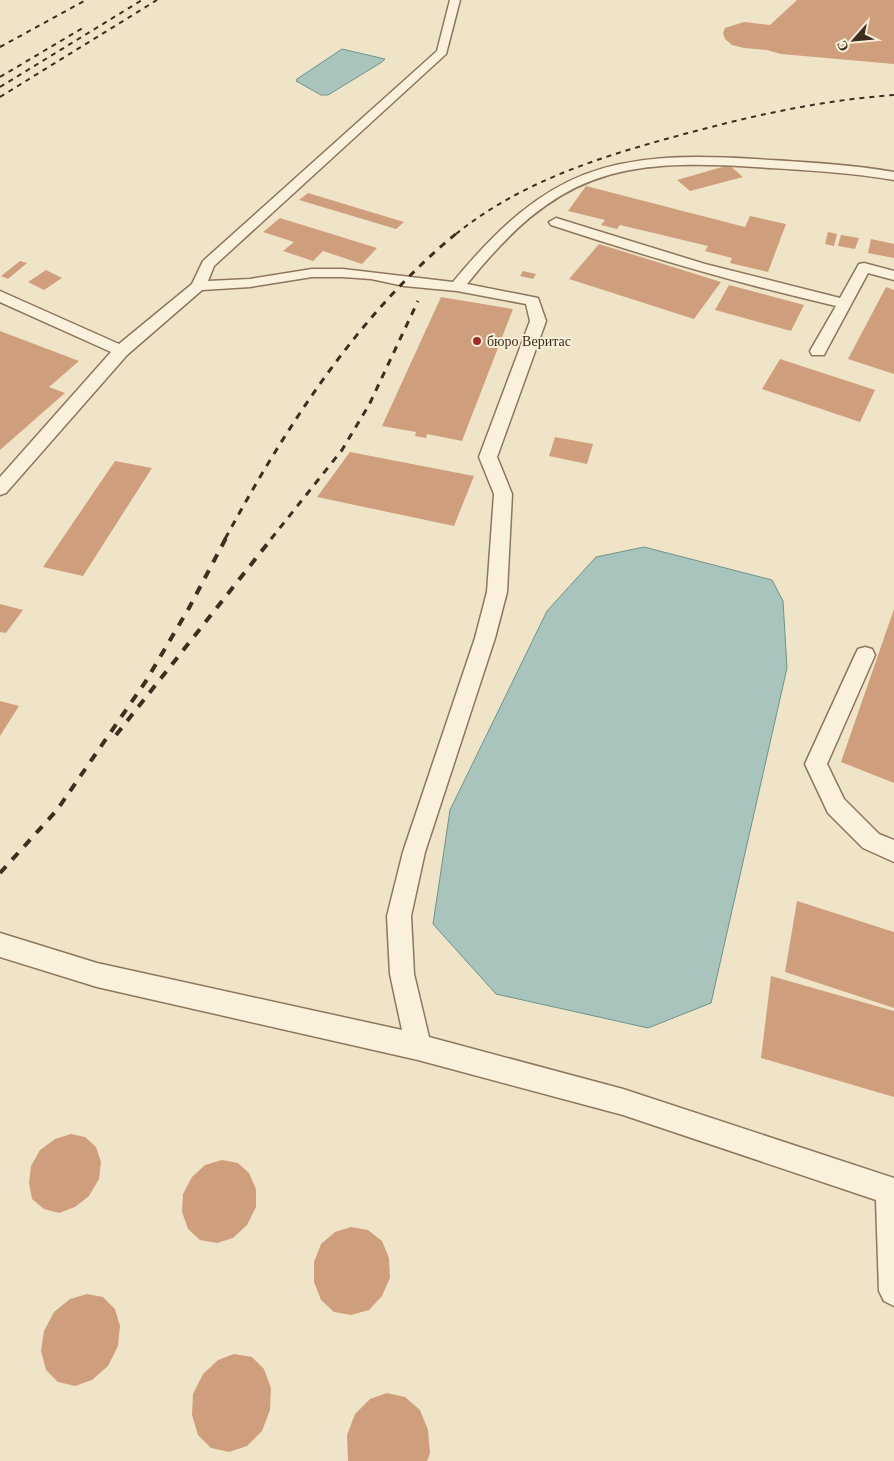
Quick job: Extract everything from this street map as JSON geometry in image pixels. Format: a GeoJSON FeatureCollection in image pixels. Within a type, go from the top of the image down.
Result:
{"type":"FeatureCollection","features":[{"type":"Feature","properties":{"kind":"lane"},"geometry":{"type":"LineString","coordinates":[[0,489],[121,351],[198,286],[208,264],[442,52],[455,0]]}},
{"type":"Feature","properties":{"kind":"lane"},"geometry":{"type":"LineString","coordinates":[[457,287],[481,257],[525,214],[544,200],[581,179],[608,169],[640,163],[730,161],[833,167],[894,176]]}},
{"type":"Feature","properties":{"kind":"lane"},"geometry":{"type":"LineString","coordinates":[[556,222],[603,238],[786,291],[846,304]]}},
{"type":"Feature","properties":{"kind":"lane"},"geometry":{"type":"LineString","coordinates":[[818,351],[846,304],[864,267],[894,276]]}},
{"type":"Feature","properties":{"kind":"lane"},"geometry":{"type":"LineString","coordinates":[[198,286],[250,282],[312,273],[343,273],[457,287],[533,301],[538,321],[488,457],[503,494],[497,592],[485,638],[414,852],[399,916],[402,974],[418,1047]]}},
{"type":"Feature","properties":{"kind":"lane"},"geometry":{"type":"LineString","coordinates":[[0,296],[121,351]]}},
{"type":"Feature","properties":{"kind":"lane"},"geometry":{"type":"LineString","coordinates":[[865,655],[816,764],[836,806],[871,841],[894,850]]}},
{"type":"Feature","properties":{"kind":"lane"},"geometry":{"type":"LineString","coordinates":[[0,945],[97,975],[418,1047],[623,1102],[892,1192],[894,1291]]}},
{"type":"Feature","properties":{"kind":"water"},"geometry":{"type":"Polygon","coordinates":[[[342,49],[385,59],[328,95],[321,95],[296,81],[297,79],[342,49]]]}},
{"type":"Feature","properties":{"kind":"water"},"geometry":{"type":"Polygon","coordinates":[[[644,547],[772,580],[783,601],[787,668],[711,1003],[648,1028],[496,994],[433,924],[450,810],[547,611],[596,557],[644,547]]]}},
{"type":"Feature","properties":{"kind":"building"},"geometry":{"type":"Polygon","coordinates":[[[797,0],[894,0],[894,64],[781,54],[732,45],[725,39],[723,33],[725,28],[744,22],[770,25],[797,0]]]}},
{"type":"Feature","properties":{"kind":"building"},"geometry":{"type":"Polygon","coordinates":[[[729,165],[743,177],[690,191],[677,180],[729,165]]]}},
{"type":"Feature","properties":{"kind":"building"},"geometry":{"type":"Polygon","coordinates":[[[586,186],[745,227],[750,216],[786,224],[768,272],[730,263],[732,258],[705,251],[708,246],[620,225],[617,229],[601,225],[605,220],[568,211],[586,186]]]}},
{"type":"Feature","properties":{"kind":"building"},"geometry":{"type":"Polygon","coordinates":[[[308,193],[404,222],[396,229],[299,200],[308,193]]]}},
{"type":"Feature","properties":{"kind":"building"},"geometry":{"type":"Polygon","coordinates":[[[280,218],[377,248],[362,264],[323,251],[313,261],[283,251],[294,242],[263,232],[280,218]]]}},
{"type":"Feature","properties":{"kind":"building"},"geometry":{"type":"Polygon","coordinates":[[[828,232],[837,234],[834,246],[825,244],[828,232]]]}},
{"type":"Feature","properties":{"kind":"building"},"geometry":{"type":"Polygon","coordinates":[[[841,235],[859,238],[855,249],[838,246],[841,235]]]}},
{"type":"Feature","properties":{"kind":"building"},"geometry":{"type":"Polygon","coordinates":[[[871,239],[894,244],[894,258],[868,253],[871,239]]]}},
{"type":"Feature","properties":{"kind":"building"},"geometry":{"type":"Polygon","coordinates":[[[599,244],[721,282],[694,319],[569,279],[599,244]]]}},
{"type":"Feature","properties":{"kind":"building"},"geometry":{"type":"Polygon","coordinates":[[[20,261],[27,263],[8,279],[1,276],[20,261]]]}},
{"type":"Feature","properties":{"kind":"building"},"geometry":{"type":"Polygon","coordinates":[[[46,270],[62,278],[44,290],[28,282],[46,270]]]}},
{"type":"Feature","properties":{"kind":"building"},"geometry":{"type":"Polygon","coordinates":[[[523,271],[536,274],[533,279],[520,276],[523,271]]]}},
{"type":"Feature","properties":{"kind":"building"},"geometry":{"type":"Polygon","coordinates":[[[729,285],[804,305],[791,331],[715,310],[729,285]]]}},
{"type":"Feature","properties":{"kind":"building"},"geometry":{"type":"Polygon","coordinates":[[[886,287],[894,290],[894,374],[848,359],[886,287]]]}},
{"type":"Feature","properties":{"kind":"building"},"geometry":{"type":"Polygon","coordinates":[[[441,297],[513,309],[462,441],[427,434],[426,438],[415,436],[416,432],[382,426],[441,297]]]}},
{"type":"Feature","properties":{"kind":"building"},"geometry":{"type":"Polygon","coordinates":[[[0,331],[79,361],[49,387],[65,393],[0,450],[0,331]]]}},
{"type":"Feature","properties":{"kind":"building"},"geometry":{"type":"Polygon","coordinates":[[[780,359],[875,390],[860,422],[762,389],[780,359]]]}},
{"type":"Feature","properties":{"kind":"building"},"geometry":{"type":"Polygon","coordinates":[[[555,437],[593,444],[587,464],[549,456],[555,437]]]}},
{"type":"Feature","properties":{"kind":"building"},"geometry":{"type":"Polygon","coordinates":[[[350,452],[474,476],[454,526],[317,497],[350,452]]]}},
{"type":"Feature","properties":{"kind":"building"},"geometry":{"type":"Polygon","coordinates":[[[115,461],[152,468],[83,576],[43,567],[115,461]]]}},
{"type":"Feature","properties":{"kind":"building"},"geometry":{"type":"Polygon","coordinates":[[[0,604],[23,610],[6,633],[0,632],[0,604]]]}},
{"type":"Feature","properties":{"kind":"building"},"geometry":{"type":"Polygon","coordinates":[[[894,609],[894,783],[841,762],[894,609]]]}},
{"type":"Feature","properties":{"kind":"building"},"geometry":{"type":"Polygon","coordinates":[[[0,701],[19,706],[0,736],[0,701]]]}},
{"type":"Feature","properties":{"kind":"building"},"geometry":{"type":"Polygon","coordinates":[[[797,901],[894,932],[894,1008],[785,972],[797,901]]]}},
{"type":"Feature","properties":{"kind":"building"},"geometry":{"type":"Polygon","coordinates":[[[771,976],[894,1011],[894,1097],[761,1058],[771,976]]]}},
{"type":"Feature","properties":{"kind":"building"},"geometry":{"type":"Polygon","coordinates":[[[71,1134],[85,1137],[96,1147],[101,1162],[99,1179],[89,1196],[75,1207],[59,1213],[44,1209],[32,1199],[29,1183],[31,1166],[40,1150],[55,1139],[71,1134]]]}},
{"type":"Feature","properties":{"kind":"building"},"geometry":{"type":"Polygon","coordinates":[[[222,1160],[238,1163],[249,1173],[256,1189],[256,1207],[247,1225],[233,1238],[217,1243],[200,1240],[188,1229],[182,1212],[183,1194],[192,1177],[205,1165],[222,1160]]]}},
{"type":"Feature","properties":{"kind":"building"},"geometry":{"type":"Polygon","coordinates":[[[351,1227],[368,1230],[382,1241],[389,1258],[390,1278],[382,1296],[369,1310],[351,1315],[334,1312],[321,1300],[314,1282],[314,1262],[321,1244],[335,1232],[351,1227]]]}},
{"type":"Feature","properties":{"kind":"building"},"geometry":{"type":"Polygon","coordinates":[[[87,1294],[103,1297],[115,1309],[120,1326],[118,1346],[108,1366],[92,1380],[75,1386],[58,1382],[46,1370],[41,1351],[44,1331],[54,1312],[70,1299],[87,1294]]]}},
{"type":"Feature","properties":{"kind":"building"},"geometry":{"type":"Polygon","coordinates":[[[234,1354],[252,1357],[264,1369],[271,1388],[270,1410],[262,1431],[247,1446],[229,1452],[211,1448],[198,1435],[192,1415],[193,1394],[203,1374],[218,1360],[234,1354]]]}},
{"type":"Feature","properties":{"kind":"building"},"geometry":{"type":"Polygon","coordinates":[[[387,1393],[405,1397],[420,1410],[428,1430],[430,1453],[427,1461],[348,1461],[347,1435],[355,1414],[370,1399],[387,1393]]]}},
{"type":"Feature","properties":{"kind":"railway"},"geometry":{"type":"LineString","coordinates":[[0,47],[86,0]]}},
{"type":"Feature","properties":{"kind":"railway"},"geometry":{"type":"LineString","coordinates":[[0,87],[142,0]]}},
{"type":"Feature","properties":{"kind":"railway"},"geometry":{"type":"LineString","coordinates":[[0,97],[157,0]]}},
{"type":"Feature","properties":{"kind":"railway"},"geometry":{"type":"LineString","coordinates":[[0,77],[86,26]]}},
{"type":"Feature","properties":{"kind":"railway"},"geometry":{"type":"LineString","coordinates":[[456,234],[482,215],[539,183],[630,149],[717,125],[767,114],[843,100],[894,95]]}},
{"type":"Feature","properties":{"kind":"railway"},"geometry":{"type":"LineString","coordinates":[[225,539],[273,455],[327,374],[388,299],[422,264],[458,232]]}},
{"type":"Feature","properties":{"kind":"railway"},"geometry":{"type":"LineString","coordinates":[[271,539],[342,450],[369,405],[418,301]]}},
{"type":"Feature","properties":{"kind":"railway"},"geometry":{"type":"LineString","coordinates":[[0,873],[57,810],[146,681],[189,608],[226,538]]}},
{"type":"Feature","properties":{"kind":"railway"},"geometry":{"type":"LineString","coordinates":[[116,735],[272,538]]}},
{"type":"Feature","properties":{"kind":"place","name":"бюро Веритас"},"geometry":{"type":"Point","coordinates":[477,341]}}]}
